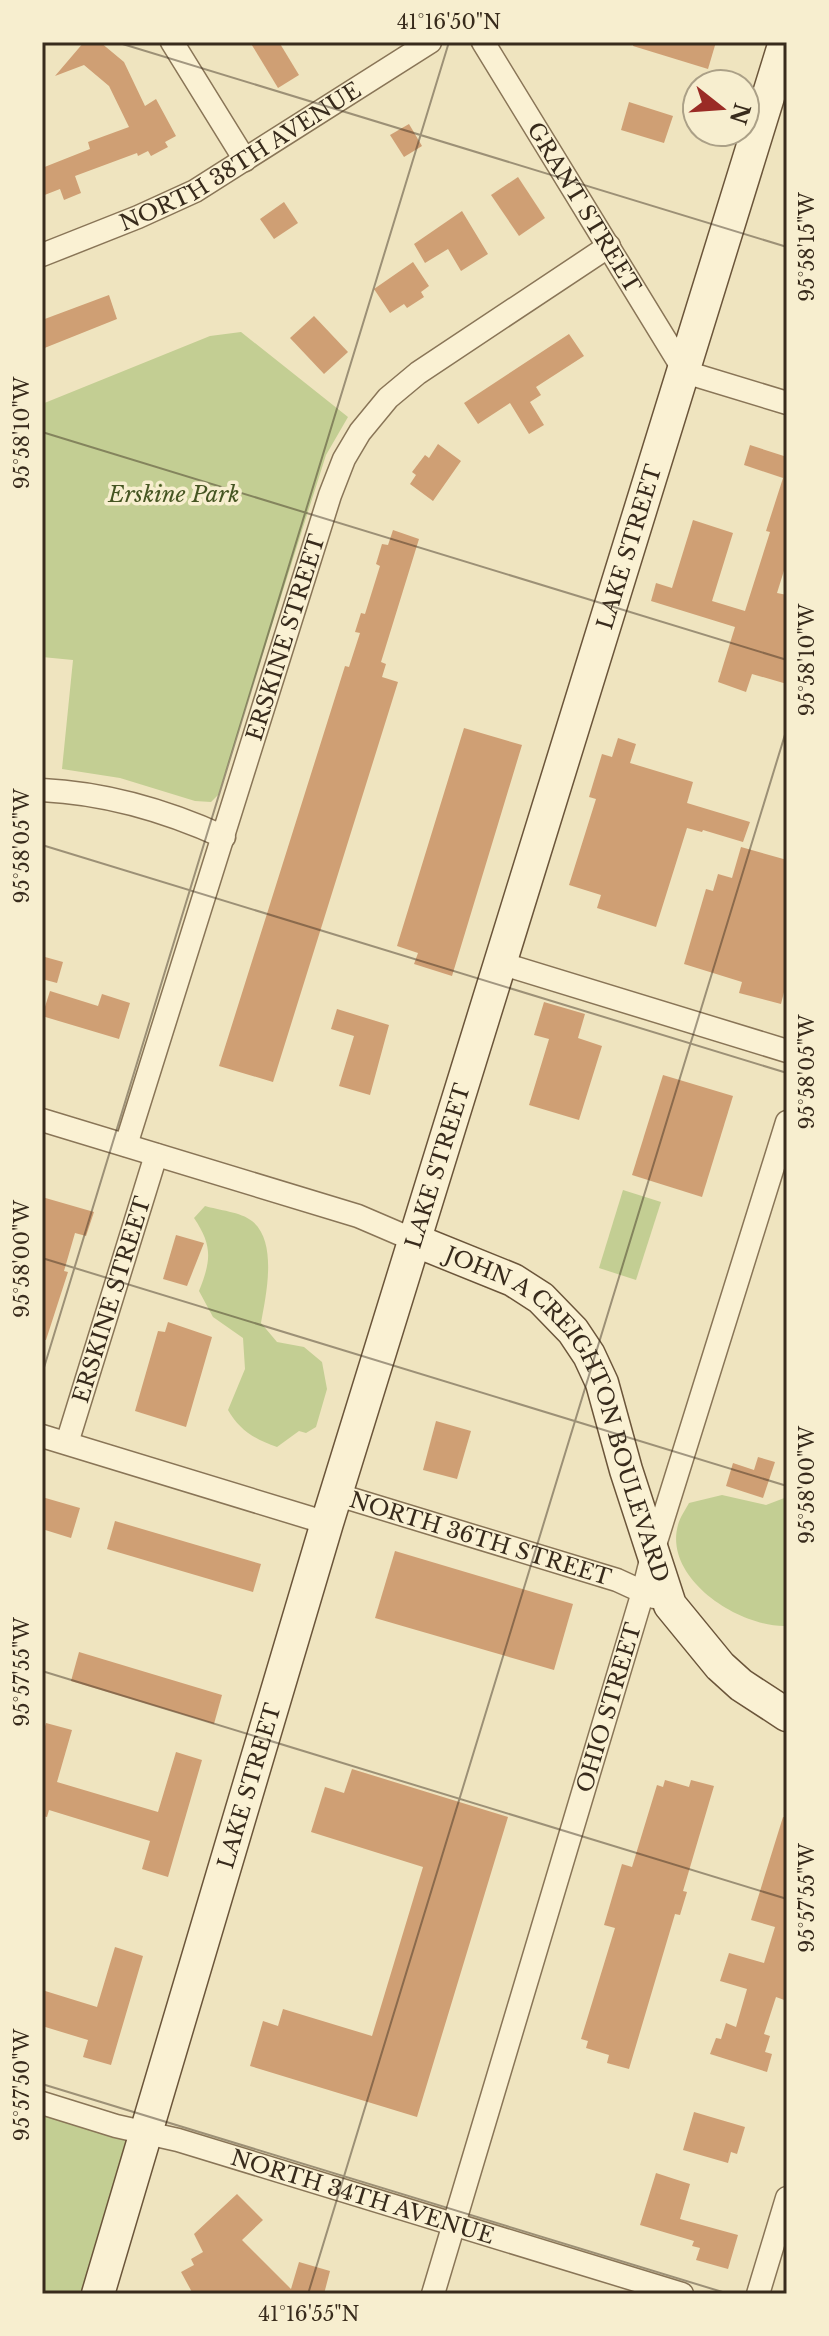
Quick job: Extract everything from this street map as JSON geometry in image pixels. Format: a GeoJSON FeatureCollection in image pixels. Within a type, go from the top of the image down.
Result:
{"type":"FeatureCollection","features":[{"type":"Feature","properties":{"kind":"main road","name":"LAKE STREET"},"geometry":{"type":"LineString","coordinates":[[98,2294],[331,1508],[785,42]]}},
{"type":"Feature","properties":{"kind":"main road","name":"JOHN A CREIGHTON BOULEVARD"},"geometry":{"type":"LineString","coordinates":[[414,1240],[513,1280],[541,1298],[573,1331],[602,1383],[626,1470],[654,1548],[656,1598],[741,1685],[787,1715]]}},
{"type":"Feature","properties":{"kind":"street"},"geometry":{"type":"LineString","coordinates":[[172,42],[245,160]]}},
{"type":"Feature","properties":{"kind":"street","name":"NORTH 38TH AVENUE"},"geometry":{"type":"LineString","coordinates":[[42,255],[195,191],[430,42]]}},
{"type":"Feature","properties":{"kind":"street","name":"GRANT STREET"},"geometry":{"type":"LineString","coordinates":[[483,42],[685,372]]}},
{"type":"Feature","properties":{"kind":"street","name":"ERSKINE STREET"},"geometry":{"type":"LineString","coordinates":[[126,1145],[330,495],[344,459],[360,432],[388,398],[418,373],[609,246]]}},
{"type":"Feature","properties":{"kind":"street"},"geometry":{"type":"LineString","coordinates":[[685,372],[787,403]]}},
{"type":"Feature","properties":{"kind":"street"},"geometry":{"type":"LineString","coordinates":[[42,790],[100,796],[198,825],[224,837]]}},
{"type":"Feature","properties":{"kind":"street"},"geometry":{"type":"LineString","coordinates":[[500,963],[787,1051]]}},
{"type":"Feature","properties":{"kind":"street","name":"JOHN A CREIGHTON BOULEVARD"},"geometry":{"type":"LineString","coordinates":[[42,1120],[358,1216],[414,1240]]}},
{"type":"Feature","properties":{"kind":"street"},"geometry":{"type":"LineString","coordinates":[[654,1548],[787,1122]]}},
{"type":"Feature","properties":{"kind":"street","name":"ERSKINE STREET"},"geometry":{"type":"LineString","coordinates":[[67,1443],[156,1155]]}},
{"type":"Feature","properties":{"kind":"street","name":"NORTH 36TH STREET"},"geometry":{"type":"LineString","coordinates":[[42,1436],[617,1580],[656,1598]]}},
{"type":"Feature","properties":{"kind":"street","name":"OHIO STREET"},"geometry":{"type":"LineString","coordinates":[[433,2294],[656,1598]]}},
{"type":"Feature","properties":{"kind":"street","name":"NORTH 34TH AVENUE"},"geometry":{"type":"LineString","coordinates":[[42,2103],[178,2140],[682,2294]]}},
{"type":"Feature","properties":{"kind":"street"},"geometry":{"type":"LineString","coordinates":[[758,2294],[787,2198]]}},
{"type":"Feature","properties":{"kind":"green space","name":"Erskine Park"},"geometry":{"type":"Polygon","coordinates":[[[241,332],[348,417],[326,455],[218,795],[211,802],[195,801],[120,778],[62,769],[73,660],[42,657],[42,404],[210,336],[241,332]]]}},
{"type":"Feature","properties":{"kind":"green space"},"geometry":{"type":"Polygon","coordinates":[[[623,1190],[661,1202],[636,1280],[599,1268],[623,1190]]]}},
{"type":"Feature","properties":{"kind":"green space"},"geometry":{"type":"Polygon","coordinates":[[[205,1206],[242,1215],[260,1230],[268,1255],[261,1323],[277,1342],[304,1347],[322,1362],[327,1389],[316,1427],[306,1433],[299,1431],[277,1447],[249,1433],[228,1410],[245,1369],[243,1338],[213,1317],[199,1291],[208,1254],[204,1237],[194,1218],[205,1206]]]}},
{"type":"Feature","properties":{"kind":"green space"},"geometry":{"type":"Polygon","coordinates":[[[722,1495],[766,1505],[787,1497],[787,1626],[748,1619],[728,1609],[709,1596],[682,1564],[676,1545],[678,1525],[689,1503],[722,1495]]]}},
{"type":"Feature","properties":{"kind":"green space"},"geometry":{"type":"Polygon","coordinates":[[[42,2115],[127,2141],[82,2294],[42,2294],[42,2115]]]}},
{"type":"Feature","properties":{"kind":"building"},"geometry":{"type":"Polygon","coordinates":[[[84,42],[100,42],[124,62],[145,106],[156,99],[176,136],[165,142],[168,147],[151,156],[148,151],[138,156],[137,153],[75,176],[81,193],[64,200],[60,189],[42,196],[42,168],[90,149],[88,142],[129,127],[109,86],[84,65],[55,76],[84,42]]]}},
{"type":"Feature","properties":{"kind":"building"},"geometry":{"type":"Polygon","coordinates":[[[250,42],[279,42],[299,75],[278,88],[250,42]]]}},
{"type":"Feature","properties":{"kind":"building"},"geometry":{"type":"Polygon","coordinates":[[[634,42],[716,42],[708,68],[633,46],[634,42]]]}},
{"type":"Feature","properties":{"kind":"building"},"geometry":{"type":"Polygon","coordinates":[[[629,102],[673,116],[664,143],[621,130],[629,102]]]}},
{"type":"Feature","properties":{"kind":"building"},"geometry":{"type":"Polygon","coordinates":[[[409,124],[422,146],[404,157],[390,135],[409,124]]]}},
{"type":"Feature","properties":{"kind":"building"},"geometry":{"type":"Polygon","coordinates":[[[518,177],[545,218],[519,236],[491,195],[518,177]]]}},
{"type":"Feature","properties":{"kind":"building"},"geometry":{"type":"Polygon","coordinates":[[[284,202],[298,223],[274,239],[260,219],[284,202]]]}},
{"type":"Feature","properties":{"kind":"building"},"geometry":{"type":"Polygon","coordinates":[[[462,211],[488,254],[461,271],[448,249],[425,263],[414,244],[462,211]]]}},
{"type":"Feature","properties":{"kind":"building"},"geometry":{"type":"Polygon","coordinates":[[[413,262],[429,286],[421,292],[424,297],[407,308],[404,304],[390,313],[374,289],[413,262]]]}},
{"type":"Feature","properties":{"kind":"building"},"geometry":{"type":"Polygon","coordinates":[[[109,295],[117,319],[42,349],[42,320],[109,295]]]}},
{"type":"Feature","properties":{"kind":"building"},"geometry":{"type":"Polygon","coordinates":[[[314,316],[348,352],[324,374],[290,338],[314,316]]]}},
{"type":"Feature","properties":{"kind":"building"},"geometry":{"type":"Polygon","coordinates":[[[569,334],[584,356],[536,387],[541,395],[530,402],[544,425],[529,434],[510,403],[478,424],[464,403],[569,334]]]}},
{"type":"Feature","properties":{"kind":"building"},"geometry":{"type":"Polygon","coordinates":[[[438,444],[461,461],[433,501],[410,484],[416,475],[412,472],[425,455],[429,458],[438,444]]]}},
{"type":"Feature","properties":{"kind":"building"},"geometry":{"type":"Polygon","coordinates":[[[750,445],[787,457],[787,561],[777,593],[787,595],[787,684],[752,674],[746,692],[718,682],[735,627],[651,601],[656,583],[672,588],[693,520],[733,533],[712,601],[745,611],[783,478],[744,465],[750,445]]]}},
{"type":"Feature","properties":{"kind":"building"},"geometry":{"type":"Polygon","coordinates":[[[393,530],[419,539],[381,662],[386,664],[382,677],[398,682],[273,1082],[219,1066],[345,666],[349,667],[360,633],[355,632],[361,613],[365,614],[380,566],[376,564],[382,544],[388,545],[393,530]]]}},
{"type":"Feature","properties":{"kind":"building"},"geometry":{"type":"Polygon","coordinates":[[[464,728],[522,745],[452,976],[414,964],[418,953],[397,946],[464,728]]]}},
{"type":"Feature","properties":{"kind":"building"},"geometry":{"type":"Polygon","coordinates":[[[618,738],[636,744],[630,763],[693,782],[687,803],[750,822],[743,842],[687,828],[656,927],[597,908],[601,895],[569,885],[596,799],[589,797],[602,754],[612,757],[618,738]]]}},
{"type":"Feature","properties":{"kind":"building"},"geometry":{"type":"Polygon","coordinates":[[[741,847],[787,860],[787,980],[781,1004],[739,993],[742,982],[684,964],[706,889],[713,891],[718,874],[732,878],[741,847]]]}},
{"type":"Feature","properties":{"kind":"building"},"geometry":{"type":"Polygon","coordinates":[[[45,957],[63,962],[57,983],[42,979],[45,957]]]}},
{"type":"Feature","properties":{"kind":"building"},"geometry":{"type":"Polygon","coordinates":[[[50,991],[98,1006],[102,994],[130,1003],[119,1039],[42,1016],[50,991]]]}},
{"type":"Feature","properties":{"kind":"building"},"geometry":{"type":"Polygon","coordinates":[[[544,1002],[585,1014],[578,1038],[602,1046],[579,1120],[529,1105],[549,1039],[534,1035],[544,1002]]]}},
{"type":"Feature","properties":{"kind":"building"},"geometry":{"type":"Polygon","coordinates":[[[337,1009],[389,1025],[370,1095],[339,1086],[354,1036],[331,1029],[337,1009]]]}},
{"type":"Feature","properties":{"kind":"building"},"geometry":{"type":"Polygon","coordinates":[[[663,1075],[733,1096],[702,1197],[632,1175],[663,1075]]]}},
{"type":"Feature","properties":{"kind":"building"},"geometry":{"type":"Polygon","coordinates":[[[42,1197],[94,1212],[86,1236],[75,1233],[64,1271],[68,1272],[46,1340],[42,1340],[42,1197]]]}},
{"type":"Feature","properties":{"kind":"building"},"geometry":{"type":"Polygon","coordinates":[[[176,1235],[204,1243],[187,1286],[163,1279],[176,1235]]]}},
{"type":"Feature","properties":{"kind":"building"},"geometry":{"type":"Polygon","coordinates":[[[168,1322],[212,1337],[186,1427],[135,1411],[158,1331],[165,1332],[168,1322]]]}},
{"type":"Feature","properties":{"kind":"building"},"geometry":{"type":"Polygon","coordinates":[[[436,1421],[471,1431],[457,1479],[423,1470],[436,1421]]]}},
{"type":"Feature","properties":{"kind":"building"},"geometry":{"type":"Polygon","coordinates":[[[758,1457],[775,1462],[763,1498],[726,1486],[733,1463],[754,1470],[758,1457]]]}},
{"type":"Feature","properties":{"kind":"building"},"geometry":{"type":"Polygon","coordinates":[[[42,1497],[80,1508],[71,1538],[42,1529],[42,1497]]]}},
{"type":"Feature","properties":{"kind":"building"},"geometry":{"type":"Polygon","coordinates":[[[115,1521],[261,1564],[253,1592],[107,1549],[115,1521]]]}},
{"type":"Feature","properties":{"kind":"building"},"geometry":{"type":"Polygon","coordinates":[[[395,1551],[573,1604],[554,1670],[375,1618],[395,1551]]]}},
{"type":"Feature","properties":{"kind":"building"},"geometry":{"type":"Polygon","coordinates":[[[79,1652],[222,1695],[214,1724],[71,1681],[79,1652]]]}},
{"type":"Feature","properties":{"kind":"building"},"geometry":{"type":"Polygon","coordinates":[[[46,1723],[72,1730],[57,1782],[158,1812],[176,1752],[202,1760],[168,1877],[142,1869],[150,1841],[49,1810],[47,1817],[42,1816],[42,1736],[46,1723]]]}},
{"type":"Feature","properties":{"kind":"building"},"geometry":{"type":"Polygon","coordinates":[[[352,1769],[508,1817],[417,2117],[250,2066],[263,2021],[278,2026],[283,2009],[372,2036],[423,1867],[311,1832],[325,1787],[344,1793],[352,1769]]]}},
{"type":"Feature","properties":{"kind":"building"},"geometry":{"type":"Polygon","coordinates":[[[665,1780],[689,1787],[691,1780],[714,1786],[683,1891],[687,1892],[680,1915],[675,1914],[629,2069],[607,2063],[609,2055],[586,2048],[588,2041],[581,2039],[615,1928],[604,1925],[622,1864],[632,1867],[657,1785],[663,1787],[665,1780]]]}},
{"type":"Feature","properties":{"kind":"building"},"geometry":{"type":"Polygon","coordinates":[[[783,1817],[787,1818],[787,2001],[776,1997],[764,2034],[770,2036],[765,2052],[772,2054],[767,2072],[710,2054],[716,2038],[721,2039],[726,2023],[736,2027],[747,1989],[720,1981],[729,1953],[764,1963],[775,1927],[751,1920],[783,1817]]]}},
{"type":"Feature","properties":{"kind":"building"},"geometry":{"type":"Polygon","coordinates":[[[115,1947],[143,1956],[111,2065],[83,2057],[88,2040],[42,2026],[42,1990],[97,2007],[115,1947]]]}},
{"type":"Feature","properties":{"kind":"building"},"geometry":{"type":"Polygon","coordinates":[[[694,2112],[745,2127],[737,2154],[731,2152],[728,2163],[683,2150],[694,2112]]]}},
{"type":"Feature","properties":{"kind":"building"},"geometry":{"type":"Polygon","coordinates":[[[656,2173],[690,2184],[680,2219],[738,2235],[728,2269],[696,2260],[700,2248],[692,2246],[694,2241],[640,2225],[656,2173]]]}},
{"type":"Feature","properties":{"kind":"building"},"geometry":{"type":"Polygon","coordinates":[[[237,2194],[263,2220],[242,2240],[291,2289],[299,2262],[330,2271],[324,2294],[193,2294],[181,2272],[194,2265],[191,2259],[203,2252],[194,2234],[237,2194]]]}}]}
